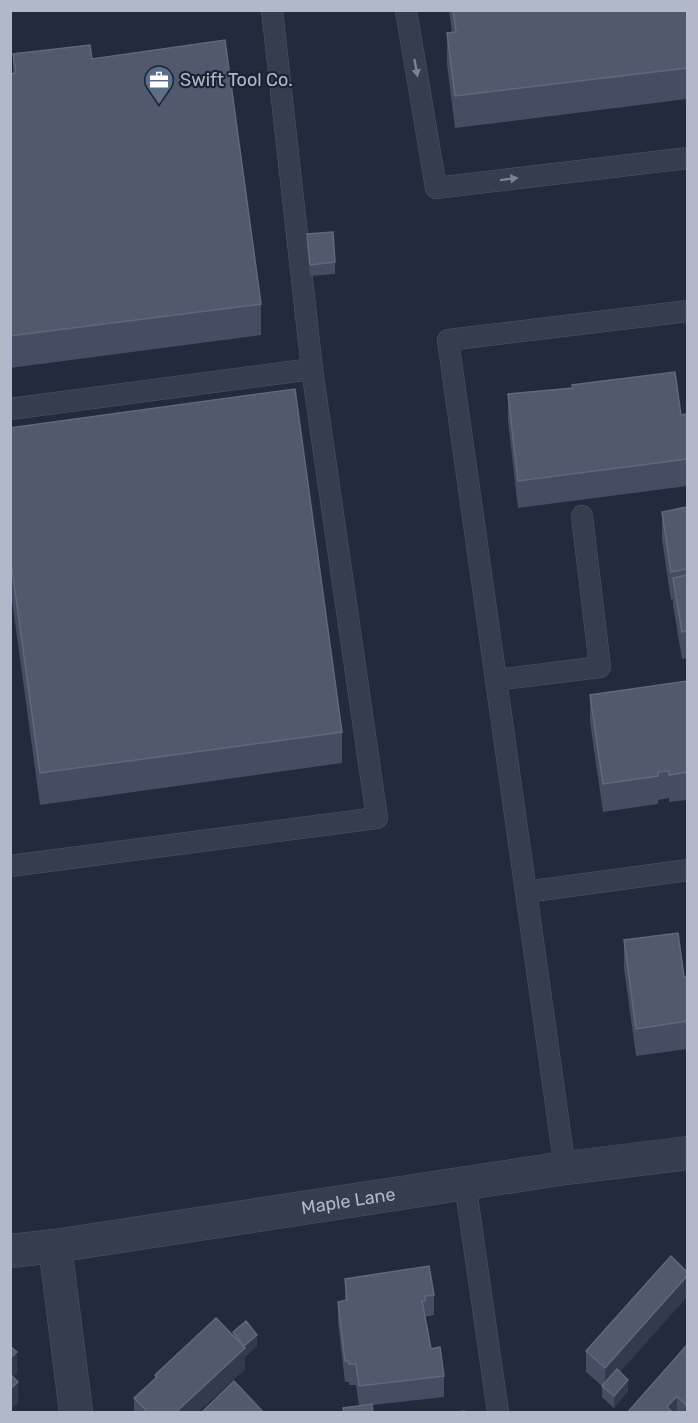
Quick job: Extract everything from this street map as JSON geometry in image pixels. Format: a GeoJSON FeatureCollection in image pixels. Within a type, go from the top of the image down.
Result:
{"type":"FeatureCollection","features":[{"type":"Feature","properties":{"kind":"street","name":"Maple Lane"},"geometry":{"type":"LineString","coordinates":[[10,1251],[565,1168],[687,1153]]}},
{"type":"Feature","properties":{"kind":"street"},"geometry":{"type":"LineString","coordinates":[[55,1246],[76,1413]]}},
{"type":"Feature","properties":{"kind":"lane"},"geometry":{"type":"LineString","coordinates":[[10,866],[377,818],[312,369],[273,10]]}},
{"type":"Feature","properties":{"kind":"lane"},"geometry":{"type":"LineString","coordinates":[[406,10],[436,188],[687,158]]}},
{"type":"Feature","properties":{"kind":"lane"},"geometry":{"type":"LineString","coordinates":[[565,1168],[448,340],[687,311]]}},
{"type":"Feature","properties":{"kind":"lane"},"geometry":{"type":"LineString","coordinates":[[10,409],[312,369]]}},
{"type":"Feature","properties":{"kind":"lane"},"geometry":{"type":"LineString","coordinates":[[496,680],[600,667],[582,516]]}},
{"type":"Feature","properties":{"kind":"lane"},"geometry":{"type":"LineString","coordinates":[[526,892],[687,870]]}},
{"type":"Feature","properties":{"kind":"lane"},"geometry":{"type":"LineString","coordinates":[[465,1183],[498,1413]]}},
{"type":"Feature","properties":{"kind":"building"},"geometry":{"type":"Polygon","coordinates":[[[453,10],[687,10],[687,68],[455,96],[447,33],[456,32],[453,10]]]}},
{"type":"Feature","properties":{"kind":"building"},"geometry":{"type":"Polygon","coordinates":[[[225,40],[261,304],[10,336],[10,74],[16,73],[13,54],[90,45],[92,59],[225,40]]]}},
{"type":"Feature","properties":{"kind":"building"},"geometry":{"type":"Polygon","coordinates":[[[333,232],[335,262],[310,265],[307,234],[333,232]]]}},
{"type":"Feature","properties":{"kind":"building"},"geometry":{"type":"Polygon","coordinates":[[[675,372],[681,415],[687,414],[687,459],[518,481],[508,394],[573,388],[572,385],[675,372]]]}},
{"type":"Feature","properties":{"kind":"building"},"geometry":{"type":"Polygon","coordinates":[[[295,389],[342,732],[40,773],[10,554],[10,428],[295,389]]]}},
{"type":"Feature","properties":{"kind":"building"},"geometry":{"type":"Polygon","coordinates":[[[687,507],[687,569],[671,572],[662,512],[687,507]]]}},
{"type":"Feature","properties":{"kind":"building"},"geometry":{"type":"Polygon","coordinates":[[[687,575],[687,631],[682,632],[673,578],[687,575]]]}},
{"type":"Feature","properties":{"kind":"building"},"geometry":{"type":"Polygon","coordinates":[[[687,681],[687,772],[669,775],[669,771],[658,772],[658,776],[603,784],[590,695],[687,681]]]}},
{"type":"Feature","properties":{"kind":"building"},"geometry":{"type":"Polygon","coordinates":[[[678,933],[684,977],[687,976],[687,1021],[636,1029],[624,940],[678,933]]]}},
{"type":"Feature","properties":{"kind":"building"},"geometry":{"type":"Polygon","coordinates":[[[671,1256],[687,1272],[687,1276],[605,1368],[586,1351],[671,1256]]]}},
{"type":"Feature","properties":{"kind":"building"},"geometry":{"type":"Polygon","coordinates":[[[429,1266],[434,1295],[425,1296],[425,1301],[422,1301],[431,1349],[440,1347],[444,1376],[359,1386],[356,1364],[349,1364],[349,1361],[345,1361],[338,1302],[347,1300],[345,1279],[429,1266]]]}},
{"type":"Feature","properties":{"kind":"building"},"geometry":{"type":"Polygon","coordinates":[[[216,1318],[245,1348],[175,1413],[143,1413],[146,1410],[134,1398],[216,1318]]]}},
{"type":"Feature","properties":{"kind":"building"},"geometry":{"type":"Polygon","coordinates":[[[246,1321],[257,1335],[244,1346],[233,1332],[246,1321]]]}},
{"type":"Feature","properties":{"kind":"building"},"geometry":{"type":"Polygon","coordinates":[[[687,1345],[687,1406],[677,1396],[667,1407],[673,1413],[627,1413],[687,1345]]]}},
{"type":"Feature","properties":{"kind":"building"},"geometry":{"type":"Polygon","coordinates":[[[10,1346],[17,1352],[10,1358],[10,1346]]]}},
{"type":"Feature","properties":{"kind":"building"},"geometry":{"type":"Polygon","coordinates":[[[617,1369],[628,1380],[614,1396],[602,1386],[617,1369]]]}},
{"type":"Feature","properties":{"kind":"building"},"geometry":{"type":"Polygon","coordinates":[[[10,1374],[18,1382],[10,1389],[10,1374]]]}},
{"type":"Feature","properties":{"kind":"building"},"geometry":{"type":"Polygon","coordinates":[[[234,1381],[264,1413],[201,1413],[234,1381]]]}},
{"type":"Feature","properties":{"kind":"building"},"geometry":{"type":"Polygon","coordinates":[[[372,1404],[373,1413],[344,1413],[343,1408],[372,1404]]]}},
{"type":"Feature","properties":{"kind":"place","name":"Swift Tool Co."},"geometry":{"type":"Point","coordinates":[159,106]}}]}
